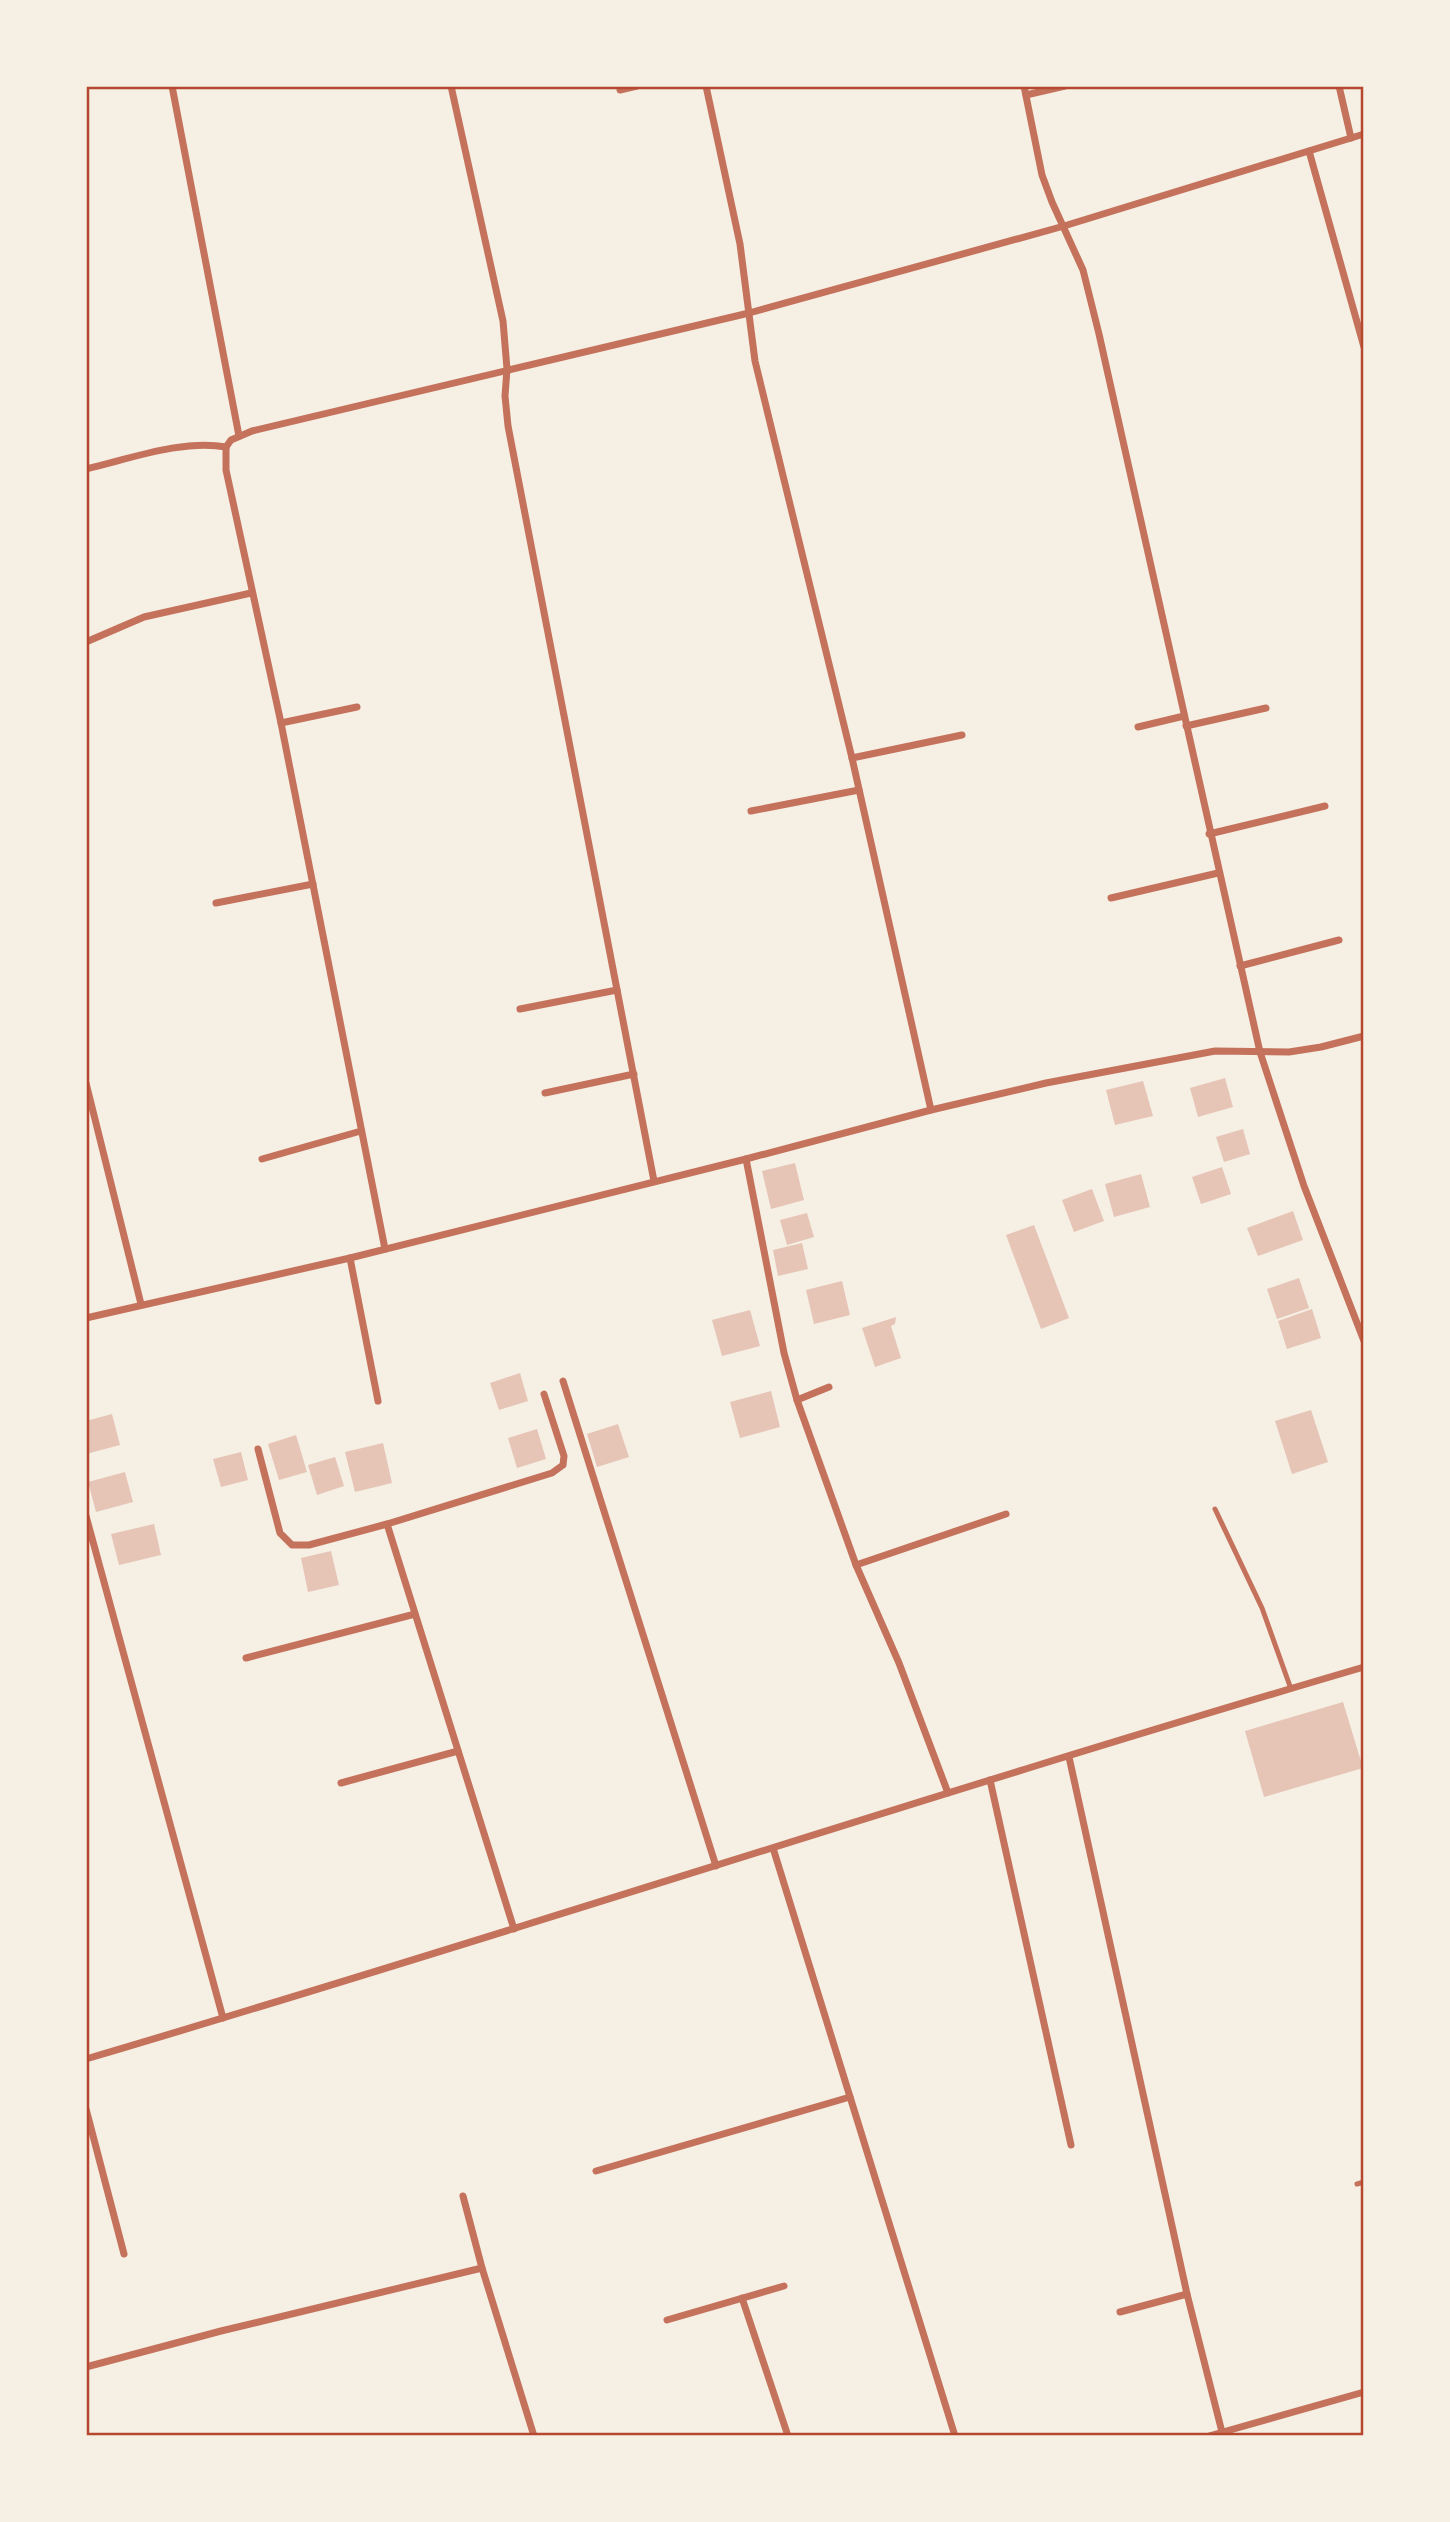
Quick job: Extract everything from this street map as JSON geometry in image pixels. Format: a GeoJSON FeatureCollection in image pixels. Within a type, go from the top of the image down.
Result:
{"type":"FeatureCollection","features":[{"type":"Feature","properties":{"kind":"street"},"geometry":{"type":"LineString","coordinates":[[172,86],[239,436]]}},
{"type":"Feature","properties":{"kind":"street"},"geometry":{"type":"LineString","coordinates":[[452,86],[503,321],[508,426],[654,1181]]}},
{"type":"Feature","properties":{"kind":"street"},"geometry":{"type":"LineString","coordinates":[[620,90],[638,86]]}},
{"type":"Feature","properties":{"kind":"street"},"geometry":{"type":"LineString","coordinates":[[706,86],[740,244],[755,361],[852,758],[931,1110]]}},
{"type":"Feature","properties":{"kind":"street"},"geometry":{"type":"LineString","coordinates":[[1024,86],[1042,175],[1083,270],[1099,334],[1260,1052],[1304,1186],[1364,1341]]}},
{"type":"Feature","properties":{"kind":"street"},"geometry":{"type":"LineString","coordinates":[[1026,94],[1065,86]]}},
{"type":"Feature","properties":{"kind":"street"},"geometry":{"type":"LineString","coordinates":[[1339,86],[1351,138]]}},
{"type":"Feature","properties":{"kind":"street"},"geometry":{"type":"LineString","coordinates":[[385,1249],[281,723],[226,470],[226,447],[239,436],[507,369],[749,313],[1063,226],[1364,134]]}},
{"type":"Feature","properties":{"kind":"street"},"geometry":{"type":"LineString","coordinates":[[1309,151],[1364,347]]}},
{"type":"Feature","properties":{"kind":"street"},"geometry":{"type":"LineString","coordinates":[[86,469],[185,446],[211,444],[226,447]]}},
{"type":"Feature","properties":{"kind":"street"},"geometry":{"type":"LineString","coordinates":[[86,642],[144,617],[251,593]]}},
{"type":"Feature","properties":{"kind":"street"},"geometry":{"type":"LineString","coordinates":[[281,723],[357,707]]}},
{"type":"Feature","properties":{"kind":"street"},"geometry":{"type":"LineString","coordinates":[[1186,726],[1266,708]]}},
{"type":"Feature","properties":{"kind":"street"},"geometry":{"type":"LineString","coordinates":[[1138,727],[1184,716]]}},
{"type":"Feature","properties":{"kind":"street"},"geometry":{"type":"LineString","coordinates":[[852,758],[962,735]]}},
{"type":"Feature","properties":{"kind":"street"},"geometry":{"type":"LineString","coordinates":[[751,811],[859,790]]}},
{"type":"Feature","properties":{"kind":"street"},"geometry":{"type":"LineString","coordinates":[[1209,834],[1325,806]]}},
{"type":"Feature","properties":{"kind":"street"},"geometry":{"type":"LineString","coordinates":[[1111,898],[1218,873]]}},
{"type":"Feature","properties":{"kind":"street"},"geometry":{"type":"LineString","coordinates":[[216,903],[313,884]]}},
{"type":"Feature","properties":{"kind":"street"},"geometry":{"type":"LineString","coordinates":[[1240,966],[1339,940]]}},
{"type":"Feature","properties":{"kind":"street"},"geometry":{"type":"LineString","coordinates":[[520,1009],[617,990]]}},
{"type":"Feature","properties":{"kind":"street"},"geometry":{"type":"LineString","coordinates":[[86,1318],[350,1258],[1046,1083],[1203,1053],[1228,1050],[1289,1052],[1364,1036]]}},
{"type":"Feature","properties":{"kind":"street"},"geometry":{"type":"LineString","coordinates":[[545,1093],[634,1074]]}},
{"type":"Feature","properties":{"kind":"street"},"geometry":{"type":"LineString","coordinates":[[86,1083],[141,1304]]}},
{"type":"Feature","properties":{"kind":"street"},"geometry":{"type":"LineString","coordinates":[[262,1159],[361,1131]]}},
{"type":"Feature","properties":{"kind":"street"},"geometry":{"type":"LineString","coordinates":[[746,1159],[784,1353],[797,1400],[856,1564],[899,1663],[948,1793]]}},
{"type":"Feature","properties":{"kind":"street"},"geometry":{"type":"LineString","coordinates":[[350,1258],[378,1401]]}},
{"type":"Feature","properties":{"kind":"street"},"geometry":{"type":"LineString","coordinates":[[563,1381],[716,1866]]}},
{"type":"Feature","properties":{"kind":"street"},"geometry":{"type":"LineString","coordinates":[[797,1400],[829,1387]]}},
{"type":"Feature","properties":{"kind":"street"},"geometry":{"type":"LineString","coordinates":[[258,1450],[280,1533],[292,1545],[309,1545],[552,1473],[563,1465],[564,1456],[544,1394]]}},
{"type":"Feature","properties":{"kind":"street"},"geometry":{"type":"LineString","coordinates":[[856,1564],[1006,1514]]}},
{"type":"Feature","properties":{"kind":"street"},"geometry":{"type":"LineString","coordinates":[[86,1516],[223,2018]]}},
{"type":"Feature","properties":{"kind":"street"},"geometry":{"type":"LineString","coordinates":[[387,1524],[514,1929]]}},
{"type":"Feature","properties":{"kind":"street"},"geometry":{"type":"LineString","coordinates":[[246,1658],[415,1614]]}},
{"type":"Feature","properties":{"kind":"street"},"geometry":{"type":"LineString","coordinates":[[86,2059],[1364,1667]]}},
{"type":"Feature","properties":{"kind":"street"},"geometry":{"type":"LineString","coordinates":[[341,1783],[458,1751]]}},
{"type":"Feature","properties":{"kind":"street"},"geometry":{"type":"LineString","coordinates":[[1069,1757],[1187,2294],[1222,2434]]}},
{"type":"Feature","properties":{"kind":"street"},"geometry":{"type":"LineString","coordinates":[[990,1780],[1071,2145]]}},
{"type":"Feature","properties":{"kind":"street"},"geometry":{"type":"LineString","coordinates":[[773,1848],[955,2436]]}},
{"type":"Feature","properties":{"kind":"street"},"geometry":{"type":"LineString","coordinates":[[596,2171],[850,2096]]}},
{"type":"Feature","properties":{"kind":"street"},"geometry":{"type":"LineString","coordinates":[[86,2109],[124,2254]]}},
{"type":"Feature","properties":{"kind":"street"},"geometry":{"type":"LineString","coordinates":[[463,2196],[482,2268],[534,2436]]}},
{"type":"Feature","properties":{"kind":"street"},"geometry":{"type":"LineString","coordinates":[[86,2367],[221,2331],[482,2268]]}},
{"type":"Feature","properties":{"kind":"street"},"geometry":{"type":"LineString","coordinates":[[667,2320],[785,2286]]}},
{"type":"Feature","properties":{"kind":"street"},"geometry":{"type":"LineString","coordinates":[[1120,2312],[1187,2294]]}},
{"type":"Feature","properties":{"kind":"street"},"geometry":{"type":"LineString","coordinates":[[742,2298],[788,2436]]}},
{"type":"Feature","properties":{"kind":"street"},"geometry":{"type":"LineString","coordinates":[[1209,2436],[1364,2392]]}},
{"type":"Feature","properties":{"kind":"lane"},"geometry":{"type":"LineString","coordinates":[[1215,1509],[1262,1608],[1291,1689]]}},
{"type":"Feature","properties":{"kind":"lane"},"geometry":{"type":"LineString","coordinates":[[1357,2184],[1364,2182]]}},
{"type":"Feature","properties":{"kind":"building"},"geometry":{"type":"Polygon","coordinates":[[[1225,1078],[1233,1107],[1198,1117],[1190,1088],[1225,1078]]]}},
{"type":"Feature","properties":{"kind":"building"},"geometry":{"type":"Polygon","coordinates":[[[1143,1081],[1153,1116],[1115,1125],[1106,1090],[1143,1081]]]}},
{"type":"Feature","properties":{"kind":"building"},"geometry":{"type":"Polygon","coordinates":[[[1243,1129],[1250,1154],[1224,1162],[1216,1137],[1243,1129]]]}},
{"type":"Feature","properties":{"kind":"building"},"geometry":{"type":"Polygon","coordinates":[[[795,1163],[804,1200],[771,1209],[762,1171],[795,1163]]]}},
{"type":"Feature","properties":{"kind":"building"},"geometry":{"type":"Polygon","coordinates":[[[1222,1167],[1231,1194],[1201,1204],[1192,1177],[1222,1167]]]}},
{"type":"Feature","properties":{"kind":"building"},"geometry":{"type":"Polygon","coordinates":[[[1141,1174],[1150,1207],[1114,1217],[1105,1184],[1141,1174]]]}},
{"type":"Feature","properties":{"kind":"building"},"geometry":{"type":"Polygon","coordinates":[[[1092,1189],[1104,1221],[1074,1232],[1062,1200],[1092,1189]]]}},
{"type":"Feature","properties":{"kind":"building"},"geometry":{"type":"Polygon","coordinates":[[[1293,1211],[1303,1240],[1258,1256],[1247,1228],[1293,1211]]]}},
{"type":"Feature","properties":{"kind":"building"},"geometry":{"type":"Polygon","coordinates":[[[807,1213],[814,1237],[787,1245],[780,1220],[807,1213]]]}},
{"type":"Feature","properties":{"kind":"building"},"geometry":{"type":"Polygon","coordinates":[[[1034,1225],[1069,1318],[1041,1329],[1006,1235],[1034,1225]]]}},
{"type":"Feature","properties":{"kind":"building"},"geometry":{"type":"Polygon","coordinates":[[[802,1243],[808,1269],[778,1276],[773,1250],[802,1243]]]}},
{"type":"Feature","properties":{"kind":"building"},"geometry":{"type":"Polygon","coordinates":[[[1299,1278],[1309,1308],[1277,1319],[1267,1289],[1299,1278]]]}},
{"type":"Feature","properties":{"kind":"building"},"geometry":{"type":"Polygon","coordinates":[[[842,1281],[850,1315],[814,1324],[806,1290],[842,1281]]]}},
{"type":"Feature","properties":{"kind":"building"},"geometry":{"type":"Polygon","coordinates":[[[1312,1309],[1321,1338],[1287,1349],[1278,1321],[1312,1309]]]}},
{"type":"Feature","properties":{"kind":"building"},"geometry":{"type":"Polygon","coordinates":[[[750,1310],[760,1346],[722,1356],[712,1320],[750,1310]]]}},
{"type":"Feature","properties":{"kind":"building"},"geometry":{"type":"Polygon","coordinates":[[[896,1317],[895,1324],[891,1326],[901,1358],[875,1367],[862,1328],[896,1317]]]}},
{"type":"Feature","properties":{"kind":"building"},"geometry":{"type":"Polygon","coordinates":[[[520,1373],[528,1401],[499,1410],[490,1383],[520,1373]]]}},
{"type":"Feature","properties":{"kind":"building"},"geometry":{"type":"Polygon","coordinates":[[[771,1391],[780,1427],[740,1438],[730,1402],[771,1391]]]}},
{"type":"Feature","properties":{"kind":"building"},"geometry":{"type":"Polygon","coordinates":[[[1311,1410],[1328,1462],[1292,1474],[1275,1421],[1311,1410]]]}},
{"type":"Feature","properties":{"kind":"building"},"geometry":{"type":"Polygon","coordinates":[[[112,1414],[120,1445],[86,1454],[86,1421],[112,1414]]]}},
{"type":"Feature","properties":{"kind":"building"},"geometry":{"type":"Polygon","coordinates":[[[618,1424],[629,1457],[597,1467],[587,1434],[618,1424]]]}},
{"type":"Feature","properties":{"kind":"building"},"geometry":{"type":"Polygon","coordinates":[[[537,1429],[546,1459],[517,1468],[508,1438],[537,1429]]]}},
{"type":"Feature","properties":{"kind":"building"},"geometry":{"type":"Polygon","coordinates":[[[296,1435],[307,1472],[279,1480],[268,1444],[296,1435]]]}},
{"type":"Feature","properties":{"kind":"building"},"geometry":{"type":"Polygon","coordinates":[[[383,1443],[392,1483],[355,1492],[345,1452],[383,1443]]]}},
{"type":"Feature","properties":{"kind":"building"},"geometry":{"type":"Polygon","coordinates":[[[241,1452],[248,1480],[221,1487],[213,1459],[241,1452]]]}},
{"type":"Feature","properties":{"kind":"building"},"geometry":{"type":"Polygon","coordinates":[[[335,1457],[344,1486],[317,1495],[308,1465],[335,1457]]]}},
{"type":"Feature","properties":{"kind":"building"},"geometry":{"type":"Polygon","coordinates":[[[125,1472],[133,1502],[96,1512],[88,1482],[125,1472]]]}},
{"type":"Feature","properties":{"kind":"building"},"geometry":{"type":"Polygon","coordinates":[[[154,1524],[161,1555],[119,1565],[111,1534],[154,1524]]]}},
{"type":"Feature","properties":{"kind":"building"},"geometry":{"type":"Polygon","coordinates":[[[331,1551],[339,1585],[308,1592],[301,1558],[331,1551]]]}},
{"type":"Feature","properties":{"kind":"building"},"geometry":{"type":"Polygon","coordinates":[[[1343,1702],[1363,1768],[1264,1797],[1245,1731],[1343,1702]]]}}]}
